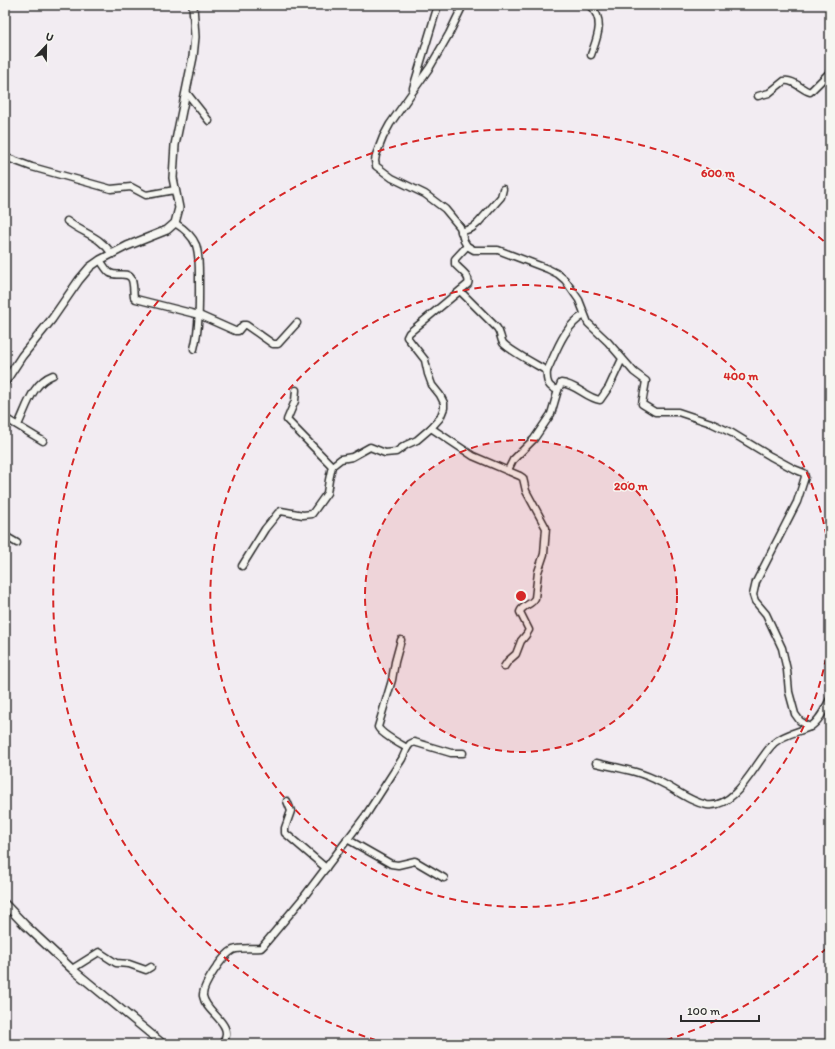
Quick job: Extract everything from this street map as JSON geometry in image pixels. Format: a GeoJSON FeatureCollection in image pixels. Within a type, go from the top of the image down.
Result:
{"type":"FeatureCollection","features":[{"type":"Feature","properties":{"kind":"street"},"geometry":{"type":"LineString","coordinates":[[5,382],[24,353],[52,319],[85,272],[100,260],[135,242],[167,230],[175,223],[179,208],[173,178],[175,145],[177,127],[186,92],[196,37],[193,5]]}},
{"type":"Feature","properties":{"kind":"street"},"geometry":{"type":"LineString","coordinates":[[411,95],[438,5]]}},
{"type":"Feature","properties":{"kind":"street"},"geometry":{"type":"LineString","coordinates":[[463,5],[444,42],[411,95],[390,124],[376,155],[376,166],[392,178],[435,200],[456,221],[460,227],[467,246],[474,250],[498,250],[548,269],[558,274],[565,280],[578,300],[588,324],[608,342],[634,372],[646,381],[642,404],[655,412],[678,412],[732,432],[770,456],[805,474],[797,502],[756,582],[753,595],[755,601],[766,614],[782,648],[787,670],[789,692],[795,714],[800,721],[810,727]]}},
{"type":"Feature","properties":{"kind":"street"},"geometry":{"type":"LineString","coordinates":[[589,5],[593,8],[600,24],[600,29],[591,55]]}},
{"type":"Feature","properties":{"kind":"street"},"geometry":{"type":"LineString","coordinates":[[758,96],[769,93],[784,81],[792,82],[810,92],[830,72]]}},
{"type":"Feature","properties":{"kind":"street"},"geometry":{"type":"LineString","coordinates":[[186,92],[209,121]]}},
{"type":"Feature","properties":{"kind":"street"},"geometry":{"type":"LineString","coordinates":[[5,157],[32,167],[111,189],[130,187],[146,195],[175,190]]}},
{"type":"Feature","properties":{"kind":"street"},"geometry":{"type":"LineString","coordinates":[[462,232],[472,228],[478,223],[501,197],[503,189]]}},
{"type":"Feature","properties":{"kind":"street"},"geometry":{"type":"LineString","coordinates":[[67,221],[78,230],[98,238],[106,245],[112,254]]}},
{"type":"Feature","properties":{"kind":"street"},"geometry":{"type":"LineString","coordinates":[[175,223],[190,235],[196,244],[199,260],[198,333],[194,349]]}},
{"type":"Feature","properties":{"kind":"street"},"geometry":{"type":"LineString","coordinates":[[242,566],[265,529],[278,513],[281,511],[303,516],[312,514],[327,493],[332,466],[341,459],[352,457],[370,447],[385,453],[396,452],[417,440],[440,418],[444,408],[444,403],[432,385],[425,360],[407,337],[409,332],[466,286],[469,280],[455,264],[455,259],[467,246]]}},
{"type":"Feature","properties":{"kind":"street"},"geometry":{"type":"LineString","coordinates":[[100,260],[110,272],[118,275],[124,274],[130,277],[132,280],[134,297],[136,299],[199,315],[235,331],[238,331],[243,325],[246,325],[276,345],[297,323]]}},
{"type":"Feature","properties":{"kind":"street"},"geometry":{"type":"LineString","coordinates":[[460,291],[497,328],[500,338],[507,346],[547,371]]}},
{"type":"Feature","properties":{"kind":"street"},"geometry":{"type":"LineString","coordinates":[[558,390],[550,387],[548,384],[547,371],[564,336],[573,323],[584,315]]}},
{"type":"Feature","properties":{"kind":"street"},"geometry":{"type":"LineString","coordinates":[[508,470],[513,460],[534,439],[551,414],[561,383],[567,384],[591,397],[600,400],[609,387],[622,359]]}},
{"type":"Feature","properties":{"kind":"street"},"geometry":{"type":"LineString","coordinates":[[18,425],[35,389],[46,378],[53,375]]}},
{"type":"Feature","properties":{"kind":"street"},"geometry":{"type":"LineString","coordinates":[[296,390],[295,401],[287,420],[332,466]]}},
{"type":"Feature","properties":{"kind":"street"},"geometry":{"type":"LineString","coordinates":[[5,418],[43,441]]}},
{"type":"Feature","properties":{"kind":"street"},"geometry":{"type":"LineString","coordinates":[[431,428],[448,441],[474,456],[523,478],[526,491],[541,517],[546,531],[544,554],[538,572],[535,598],[522,608],[520,612],[529,630],[521,640],[516,654],[504,667]]}},
{"type":"Feature","properties":{"kind":"street"},"geometry":{"type":"LineString","coordinates":[[5,536],[17,543]]}},
{"type":"Feature","properties":{"kind":"street"},"geometry":{"type":"LineString","coordinates":[[401,640],[392,680],[378,729],[407,748]]}},
{"type":"Feature","properties":{"kind":"street"},"geometry":{"type":"LineString","coordinates":[[596,763],[638,772],[661,782],[696,802],[706,805],[714,805],[724,801],[741,786],[776,742],[787,735],[810,727],[818,721],[830,699]]}},
{"type":"Feature","properties":{"kind":"street"},"geometry":{"type":"LineString","coordinates":[[222,1044],[227,1035],[225,1029],[206,1003],[203,996],[204,990],[224,957],[238,948],[261,948],[263,946],[326,868],[366,815],[410,744],[414,742],[451,753],[463,753]]}},
{"type":"Feature","properties":{"kind":"street"},"geometry":{"type":"LineString","coordinates":[[287,801],[291,811],[285,828],[285,833],[326,868]]}},
{"type":"Feature","properties":{"kind":"street"},"geometry":{"type":"LineString","coordinates":[[347,839],[391,864],[398,865],[415,861],[444,878]]}},
{"type":"Feature","properties":{"kind":"street"},"geometry":{"type":"LineString","coordinates":[[5,904],[72,969],[159,1043]]}},
{"type":"Feature","properties":{"kind":"street"},"geometry":{"type":"LineString","coordinates":[[72,969],[100,952],[116,963],[129,964],[146,970],[151,967]]}}]}
